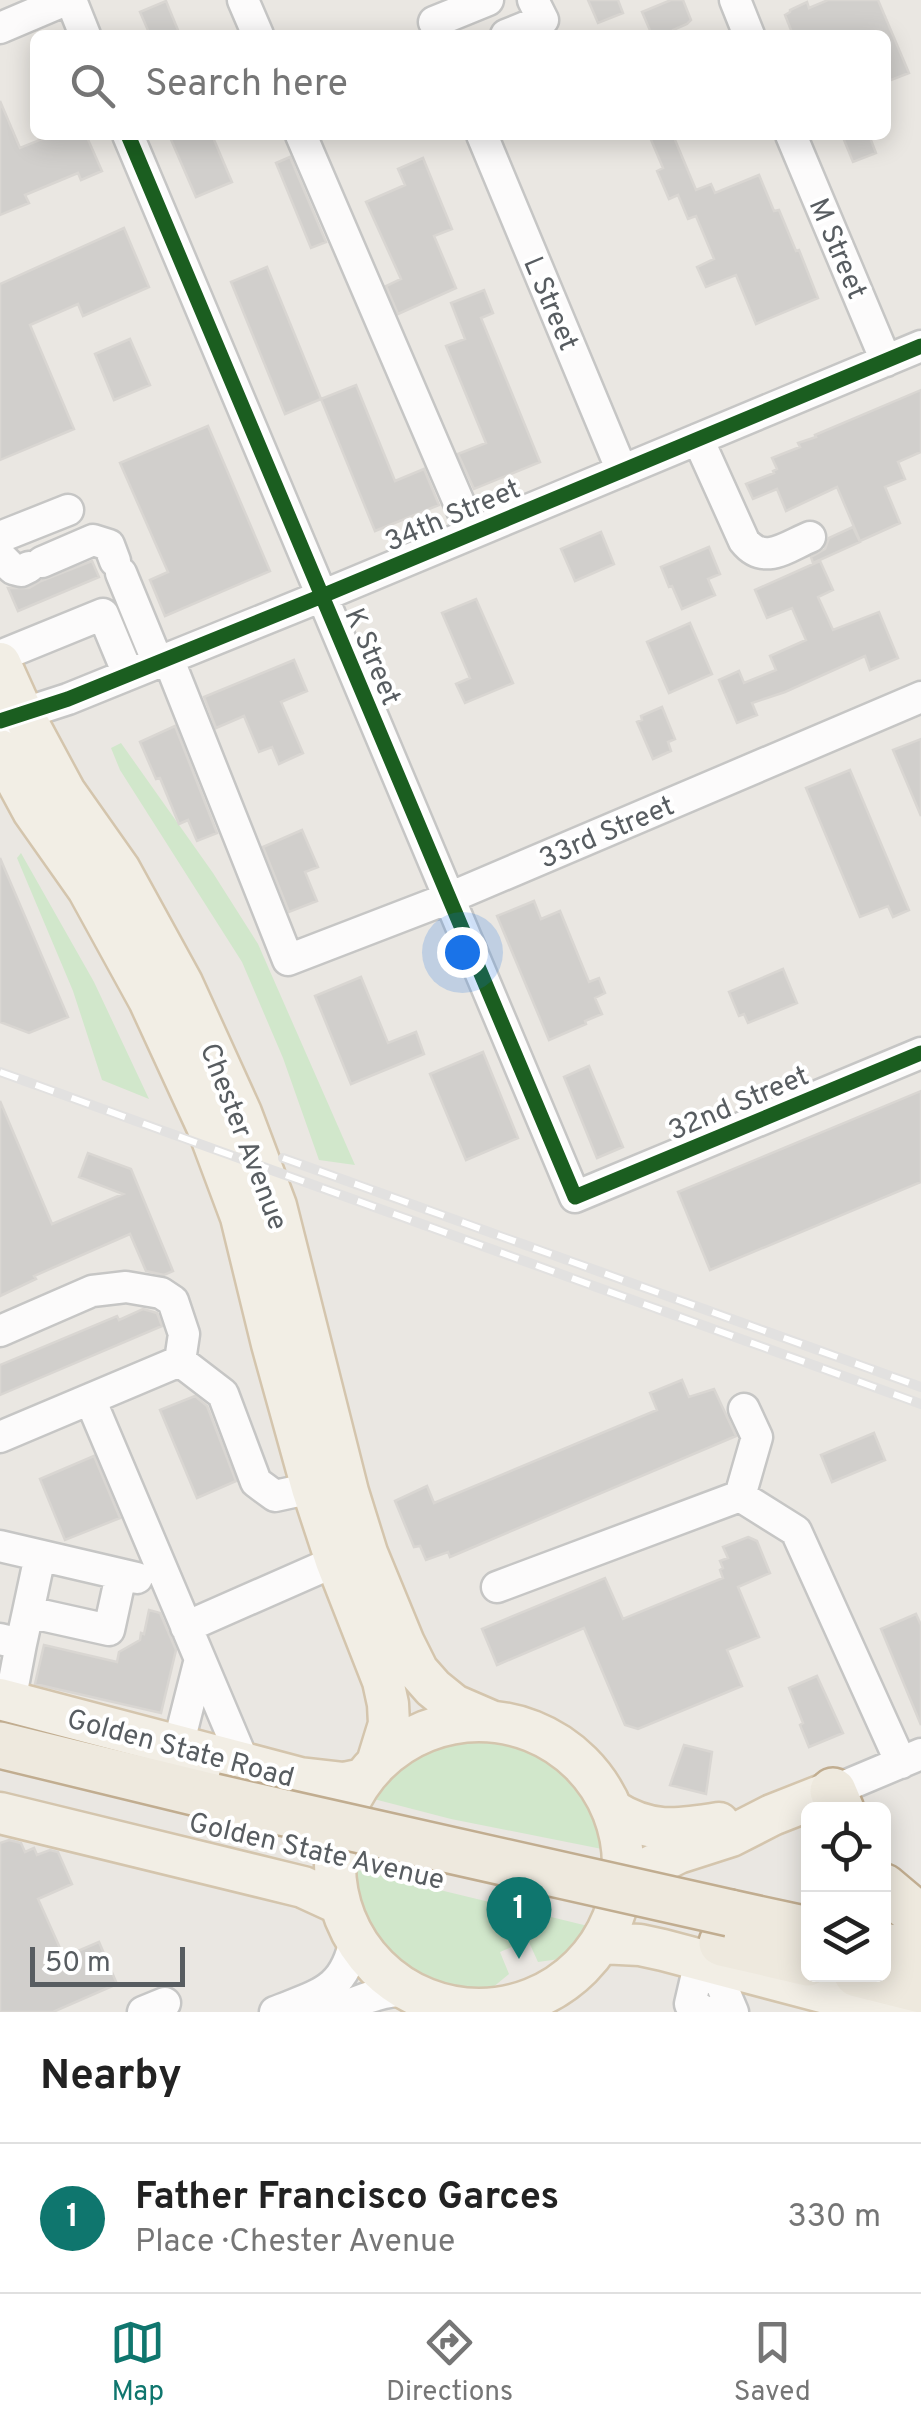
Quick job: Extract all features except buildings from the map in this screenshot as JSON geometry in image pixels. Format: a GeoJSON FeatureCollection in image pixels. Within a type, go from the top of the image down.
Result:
{"type":"FeatureCollection","features":[{"type":"Feature","properties":{"kind":"highway","name":"Golden State Avenue"},"geometry":{"type":"LineString","coordinates":[[0,1745],[213,1812],[716,1945],[808,1988]]}},
{"type":"Feature","properties":{"kind":"highway","name":"Golden State Avenue"},"geometry":{"type":"LineString","coordinates":[[0,1778],[213,1812]]}},
{"type":"Feature","properties":{"kind":"highway"},"geometry":{"type":"LineString","coordinates":[[890,1892],[921,1914]]}},
{"type":"Feature","properties":{"kind":"highway","name":"Golden State Avenue"},"geometry":{"type":"LineString","coordinates":[[716,1945],[801,1931]]}},
{"type":"Feature","properties":{"kind":"highway"},"geometry":{"type":"LineString","coordinates":[[891,1948],[921,1954]]}},
{"type":"Feature","properties":{"kind":"highway"},"geometry":{"type":"LineString","coordinates":[[889,1982],[921,1990]]}},
{"type":"Feature","properties":{"kind":"main road","name":"Chester Avenue"},"geometry":{"type":"LineString","coordinates":[[0,659],[12,718],[120,870],[212,1044],[242,1112],[276,1206],[348,1492],[367,1553],[404,1643],[418,1671],[433,1688],[454,1705],[491,1721]]}},
{"type":"Feature","properties":{"kind":"main road","name":"Chester Avenue"},"geometry":{"type":"LineString","coordinates":[[0,750],[34,811],[88,889],[149,1000],[207,1126],[241,1217],[312,1488],[336,1561],[384,1681],[388,1724],[370,1771]]}},
{"type":"Feature","properties":{"kind":"main road","name":"Golden State Road"},"geometry":{"type":"LineString","coordinates":[[5,1701],[300,1778],[344,1783],[370,1771]]}},
{"type":"Feature","properties":{"kind":"main road"},"geometry":{"type":"LineString","coordinates":[[569,2012],[573,1984],[591,1954],[618,1903],[622,1881],[622,1845],[599,1784],[581,1762],[559,1745],[526,1729],[491,1721],[460,1722],[402,1743],[370,1771],[349,1802],[335,1852],[335,1878],[348,1921],[379,1969],[410,1991],[428,2000],[471,2010],[492,2008],[529,1999],[563,1982],[591,1954],[640,1945],[716,1945]]}},
{"type":"Feature","properties":{"kind":"main road"},"geometry":{"type":"LineString","coordinates":[[612,1810],[638,1824],[674,1829],[772,1816],[837,1800]]}},
{"type":"Feature","properties":{"kind":"main road"},"geometry":{"type":"LineString","coordinates":[[0,1813],[304,1887],[348,1921]]}},
{"type":"Feature","properties":{"kind":"main road"},"geometry":{"type":"LineString","coordinates":[[622,1881],[772,1816]]}},
{"type":"Feature","properties":{"kind":"main road"},"geometry":{"type":"LineString","coordinates":[[808,1988],[898,2012]]}},
{"type":"Feature","properties":{"kind":"street"},"geometry":{"type":"LineString","coordinates":[[0,28],[68,0],[83,30]]}},
{"type":"Feature","properties":{"kind":"street"},"geometry":{"type":"LineString","coordinates":[[243,0],[256,30]]}},
{"type":"Feature","properties":{"kind":"street"},"geometry":{"type":"LineString","coordinates":[[433,19],[488,0]]}},
{"type":"Feature","properties":{"kind":"street"},"geometry":{"type":"LineString","coordinates":[[518,30],[543,20],[533,0]]}},
{"type":"Feature","properties":{"kind":"street"},"geometry":{"type":"LineString","coordinates":[[735,0],[748,30]]}},
{"type":"Feature","properties":{"kind":"street","name":"K Street"},"geometry":{"type":"LineString","coordinates":[[130,140],[574,1196]]}},
{"type":"Feature","properties":{"kind":"street"},"geometry":{"type":"LineString","coordinates":[[303,140],[472,533]]}},
{"type":"Feature","properties":{"kind":"street","name":"L Street"},"geometry":{"type":"LineString","coordinates":[[484,140],[622,470]]}},
{"type":"Feature","properties":{"kind":"street","name":"M Street"},"geometry":{"type":"LineString","coordinates":[[794,140],[886,360]]}},
{"type":"Feature","properties":{"kind":"street","name":"34th Street"},"geometry":{"type":"LineString","coordinates":[[12,718],[322,596],[921,346]]}},
{"type":"Feature","properties":{"kind":"street"},"geometry":{"type":"LineString","coordinates":[[698,439],[749,548],[765,555],[810,536]]}},
{"type":"Feature","properties":{"kind":"street"},"geometry":{"type":"LineString","coordinates":[[0,537],[68,510]]}},
{"type":"Feature","properties":{"kind":"street"},"geometry":{"type":"LineString","coordinates":[[0,556],[13,569],[21,571],[94,540],[109,545],[163,661]]}},
{"type":"Feature","properties":{"kind":"street"},"geometry":{"type":"LineString","coordinates":[[0,659],[103,614],[122,594],[121,575]]}},
{"type":"Feature","properties":{"kind":"street"},"geometry":{"type":"LineString","coordinates":[[103,614],[128,674]]}},
{"type":"Feature","properties":{"kind":"street","name":"33rd Street"},"geometry":{"type":"LineString","coordinates":[[163,661],[288,960],[449,898],[921,697]]}},
{"type":"Feature","properties":{"kind":"street","name":"32nd Street"},"geometry":{"type":"LineString","coordinates":[[574,1196],[921,1053]]}},
{"type":"Feature","properties":{"kind":"street"},"geometry":{"type":"LineString","coordinates":[[0,1331],[92,1290],[126,1287],[161,1292],[173,1302],[184,1334],[180,1362]]}},
{"type":"Feature","properties":{"kind":"street"},"geometry":{"type":"LineString","coordinates":[[180,1362],[222,1394],[256,1482],[275,1496],[312,1488]]}},
{"type":"Feature","properties":{"kind":"street"},"geometry":{"type":"LineString","coordinates":[[0,1437],[180,1362]]}},
{"type":"Feature","properties":{"kind":"street"},"geometry":{"type":"LineString","coordinates":[[90,1399],[244,1763]]}},
{"type":"Feature","properties":{"kind":"street"},"geometry":{"type":"LineString","coordinates":[[740,1496],[757,1437],[744,1409]]}},
{"type":"Feature","properties":{"kind":"street"},"geometry":{"type":"LineString","coordinates":[[497,1586],[740,1496]]}},
{"type":"Feature","properties":{"kind":"street"},"geometry":{"type":"LineString","coordinates":[[740,1496],[796,1531],[911,1759],[837,1800]]}},
{"type":"Feature","properties":{"kind":"street"},"geometry":{"type":"LineString","coordinates":[[0,1546],[169,1586]]}},
{"type":"Feature","properties":{"kind":"street"},"geometry":{"type":"LineString","coordinates":[[5,1701],[10,1642],[28,1612],[40,1556]]}},
{"type":"Feature","properties":{"kind":"street"},"geometry":{"type":"LineString","coordinates":[[186,1626],[336,1561]]}},
{"type":"Feature","properties":{"kind":"street"},"geometry":{"type":"LineString","coordinates":[[28,1612],[110,1630],[121,1574]]}},
{"type":"Feature","properties":{"kind":"street"},"geometry":{"type":"LineString","coordinates":[[178,1746],[200,1659]]}},
{"type":"Feature","properties":{"kind":"street"},"geometry":{"type":"LineString","coordinates":[[275,2012],[318,1994],[344,1974],[351,1958],[348,1921]]}},
{"type":"Feature","properties":{"kind":"street"},"geometry":{"type":"LineString","coordinates":[[692,2009],[716,1945]]}},
{"type":"Feature","properties":{"kind":"street"},"geometry":{"type":"LineString","coordinates":[[716,1945],[733,2012]]}},
{"type":"Feature","properties":{"kind":"street"},"geometry":{"type":"LineString","coordinates":[[340,2010],[380,1993],[410,1991]]}},
{"type":"Feature","properties":{"kind":"green space"},"geometry":{"type":"Polygon","coordinates":[[[121,743],[258,944],[355,1165],[319,1160],[283,1058],[242,962],[120,770],[111,748],[121,743]]]}},
{"type":"Feature","properties":{"kind":"green space"},"geometry":{"type":"Polygon","coordinates":[[[21,853],[94,982],[149,1099],[102,1080],[73,991],[17,858],[21,853]]]}},
{"type":"Feature","properties":{"kind":"green space"},"geometry":{"type":"Polygon","coordinates":[[[481,1736],[523,1743],[560,1763],[590,1801],[607,1850],[451,1819],[370,1798],[417,1752],[445,1741],[481,1736]]]}},
{"type":"Feature","properties":{"kind":"green space"},"geometry":{"type":"Polygon","coordinates":[[[349,1868],[592,1927],[572,1960],[538,1962],[528,1940],[500,1952],[509,1974],[486,1993],[486,1998],[459,1995],[411,1976],[373,1942],[360,1920],[349,1868]]]}},
{"type":"Feature","properties":{"kind":"railway"},"geometry":{"type":"LineString","coordinates":[[0,1072],[921,1404]]}},
{"type":"Feature","properties":{"kind":"railway"},"geometry":{"type":"LineString","coordinates":[[283,1158],[921,1387]]}},
{"type":"Feature","properties":{"kind":"cycle path"},"geometry":{"type":"LineString","coordinates":[[130,140],[575,1197],[921,1053]]}},
{"type":"Feature","properties":{"kind":"cycle path"},"geometry":{"type":"LineString","coordinates":[[0,721],[68,699],[322,596],[921,346]]}},
{"type":"Feature","properties":{"kind":"place","name":"Father Francisco Garces"},"geometry":{"type":"Point","coordinates":[519,1959]}}]}
